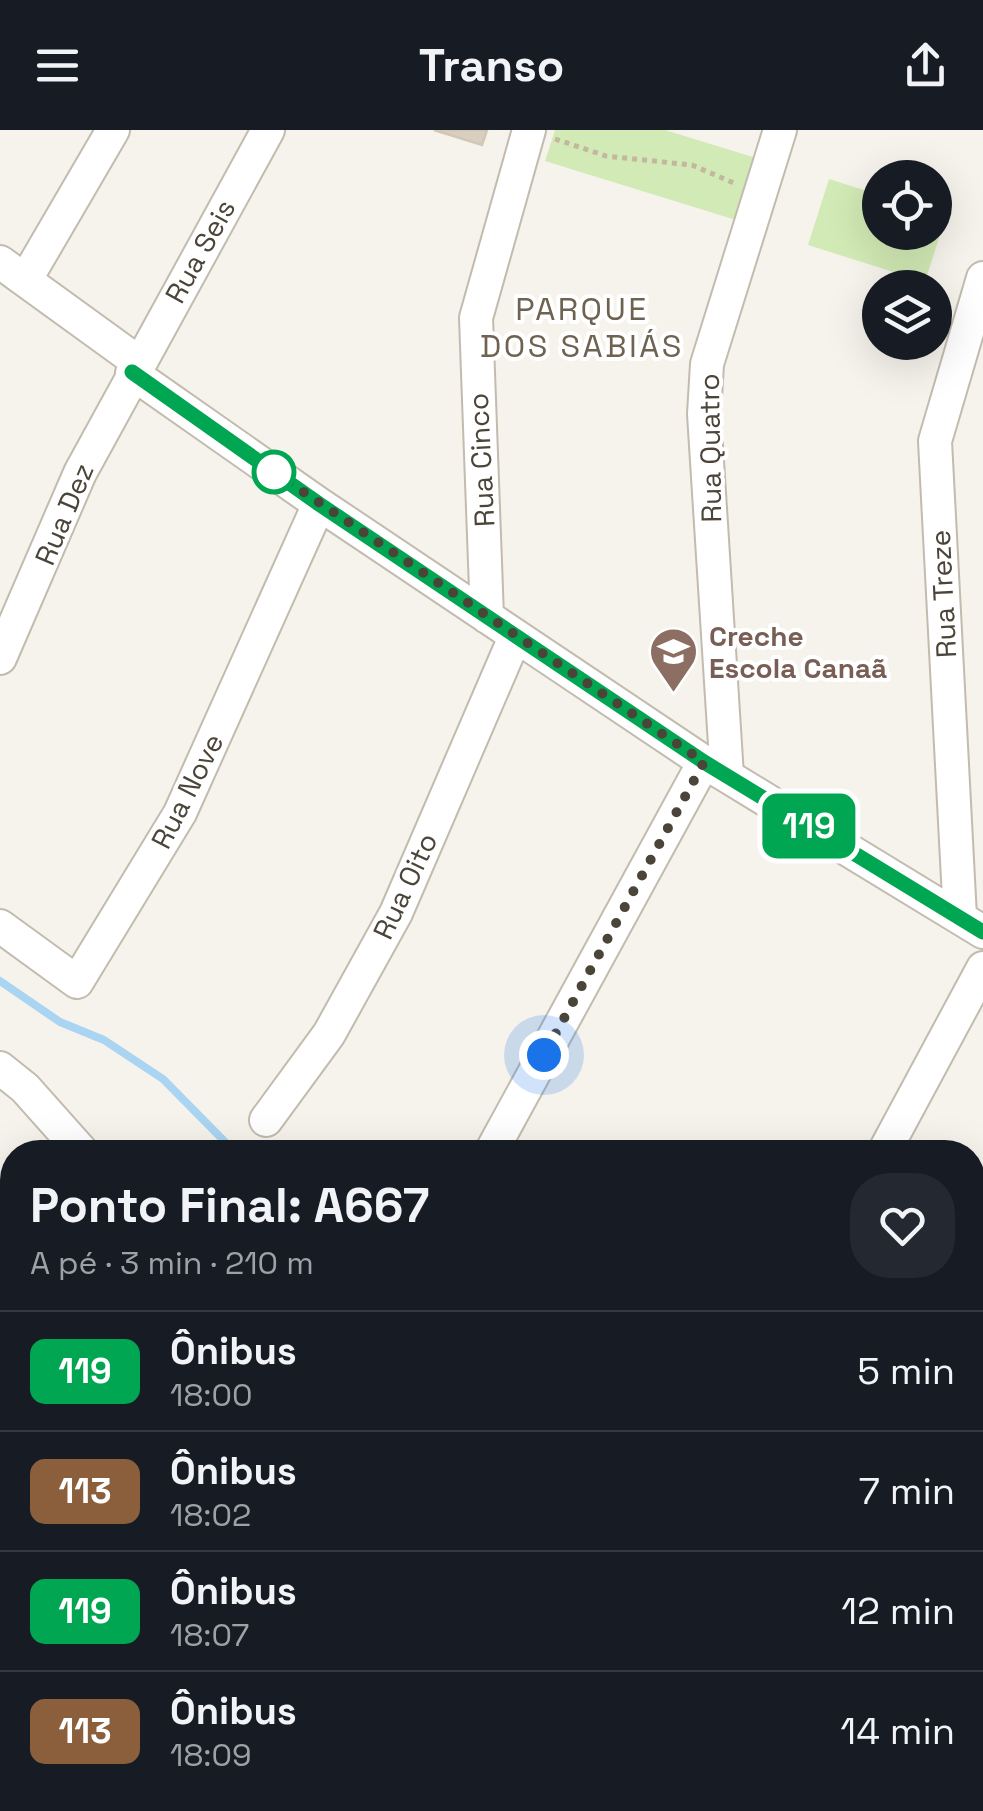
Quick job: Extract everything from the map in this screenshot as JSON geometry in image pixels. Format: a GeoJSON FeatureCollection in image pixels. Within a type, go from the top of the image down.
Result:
{"type":"FeatureCollection","features":[{"type":"Feature","properties":{"kind":"street"},"geometry":{"type":"LineString","coordinates":[[113,130],[13,271],[319,504],[715,769],[971,924]]}},
{"type":"Feature","properties":{"kind":"street","name":"Rua Seis"},"geometry":{"type":"LineString","coordinates":[[135,367],[268,130]]}},
{"type":"Feature","properties":{"kind":"street","name":"Rua Quatro"},"geometry":{"type":"LineString","coordinates":[[715,769],[704,414],[707,364],[780,130]]}},
{"type":"Feature","properties":{"kind":"street","name":"Rua Cinco"},"geometry":{"type":"LineString","coordinates":[[487,617],[476,318],[537,133]]}},
{"type":"Feature","properties":{"kind":"street","name":"Rua Treze"},"geometry":{"type":"LineString","coordinates":[[971,924],[936,442],[983,278]]}},
{"type":"Feature","properties":{"kind":"street","name":"Rua Dez"},"geometry":{"type":"LineString","coordinates":[[0,658],[80,472],[135,367]]}},
{"type":"Feature","properties":{"kind":"street","name":"Rua Nove"},"geometry":{"type":"LineString","coordinates":[[0,926],[77,982],[180,813],[319,504]]}},
{"type":"Feature","properties":{"kind":"street","name":"Rua Oito"},"geometry":{"type":"LineString","coordinates":[[266,1120],[329,1034],[396,913],[515,637]]}},
{"type":"Feature","properties":{"kind":"street"},"geometry":{"type":"LineString","coordinates":[[498,1140],[715,769]]}},
{"type":"Feature","properties":{"kind":"street"},"geometry":{"type":"LineString","coordinates":[[890,1140],[983,968]]}},
{"type":"Feature","properties":{"kind":"street"},"geometry":{"type":"LineString","coordinates":[[0,1068],[25,1088],[71,1140]]}},
{"type":"Feature","properties":{"kind":"path"},"geometry":{"type":"LineString","coordinates":[[537,133],[606,156],[692,166],[725,178],[760,199]]}},
{"type":"Feature","properties":{"kind":"green space"},"geometry":{"type":"Polygon","coordinates":[[[555,130],[665,130],[756,158],[736,220],[545,161],[555,130]]]}},
{"type":"Feature","properties":{"kind":"green space"},"geometry":{"type":"Polygon","coordinates":[[[829,179],[862,189],[862,250],[935,250],[929,270],[887,270],[808,245],[829,179]]]}},
{"type":"Feature","properties":{"kind":"building"},"geometry":{"type":"Polygon","coordinates":[[[434,130],[487,130],[482,145],[434,130]]]}},
{"type":"Feature","properties":{"kind":"waterway"},"geometry":{"type":"LineString","coordinates":[[0,981],[60,1022],[104,1040],[163,1079],[223,1140]]}},
{"type":"Feature","properties":{"kind":"bus line","name":"119"},"geometry":{"type":"LineString","coordinates":[[132,372],[319,504],[704,762],[983,932]]}},
{"type":"Feature","properties":{"kind":"place","name":"Creche Escola Canaã"},"geometry":{"type":"Point","coordinates":[674,694]}},
{"type":"Feature","properties":{"kind":"district","name":"PARQUE DOS SABIÁS"},"geometry":{"type":"Point","coordinates":[582,328]}},
{"type":"Feature","properties":{"kind":"route"},"geometry":{"type":"LineString","coordinates":[[274,472],[704,762],[544,1055]]}}]}
